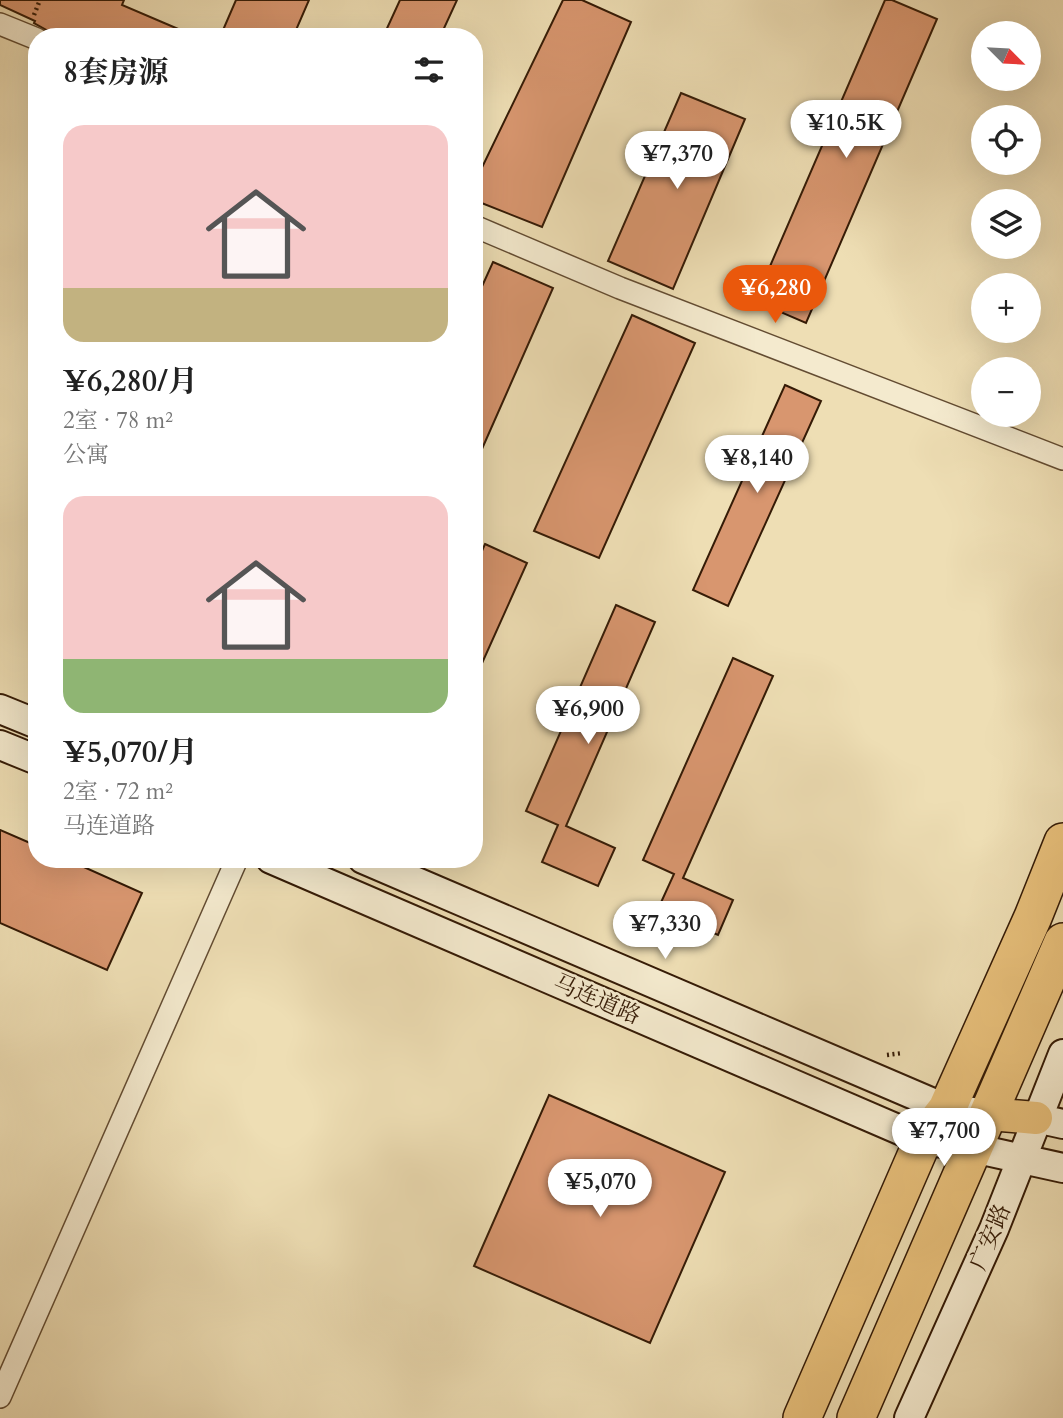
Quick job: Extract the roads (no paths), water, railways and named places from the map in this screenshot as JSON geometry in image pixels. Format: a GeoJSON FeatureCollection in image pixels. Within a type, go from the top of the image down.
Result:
{"type":"FeatureCollection","features":[{"type":"Feature","properties":{"kind":"highway"},"geometry":{"type":"LineString","coordinates":[[802,1418],[923,1140],[947,1109],[1033,917],[1063,842]]}},
{"type":"Feature","properties":{"kind":"highway"},"geometry":{"type":"LineString","coordinates":[[856,1418],[1063,942]]}},
{"type":"Feature","properties":{"kind":"main road"},"geometry":{"type":"LineString","coordinates":[[0,709],[28,720]]}},
{"type":"Feature","properties":{"kind":"main road"},"geometry":{"type":"LineString","coordinates":[[0,745],[28,756]]}},
{"type":"Feature","properties":{"kind":"main road","name":"马连道路"},"geometry":{"type":"LineString","coordinates":[[292,868],[923,1140],[1063,1168]]}},
{"type":"Feature","properties":{"kind":"main road","name":"马连道路"},"geometry":{"type":"LineString","coordinates":[[384,868],[947,1109],[989,1114]]}},
{"type":"Feature","properties":{"kind":"main road","name":"广安路"},"geometry":{"type":"LineString","coordinates":[[909,1418],[995,1229],[1022,1158],[1049,1121],[1063,1054]]}},
{"type":"Feature","properties":{"kind":"main road"},"geometry":{"type":"LineString","coordinates":[[989,1114],[1049,1121]]}},
{"type":"Feature","properties":{"kind":"street"},"geometry":{"type":"LineString","coordinates":[[0,24],[28,35]]}},
{"type":"Feature","properties":{"kind":"street"},"geometry":{"type":"LineString","coordinates":[[483,230],[620,288],[1063,459]]}},
{"type":"Feature","properties":{"kind":"street"},"geometry":{"type":"LineString","coordinates":[[0,1397],[233,868]]}}]}
